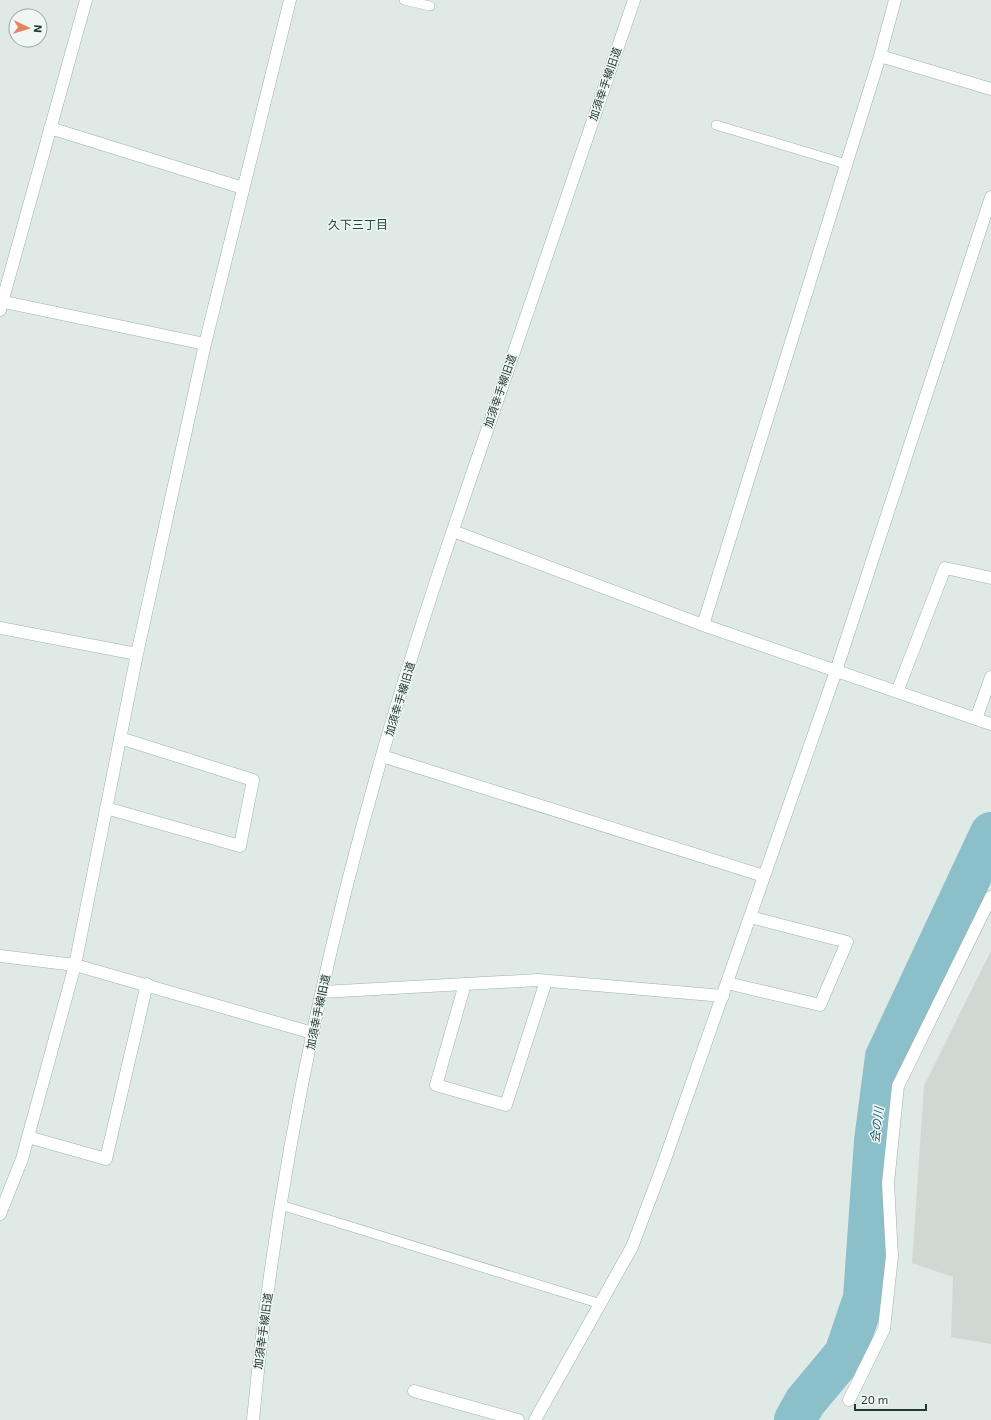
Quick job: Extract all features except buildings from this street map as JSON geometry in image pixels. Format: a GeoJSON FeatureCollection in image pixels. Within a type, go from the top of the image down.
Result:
{"type":"FeatureCollection","features":[{"type":"Feature","properties":{"kind":"street"},"geometry":{"type":"LineString","coordinates":[[86,0],[1,304],[205,344]]}},
{"type":"Feature","properties":{"kind":"street"},"geometry":{"type":"LineString","coordinates":[[0,1214],[22,1159],[75,965],[137,654],[205,344],[290,0]]}},
{"type":"Feature","properties":{"kind":"street","name":"加須幸手線旧道"},"geometry":{"type":"LineString","coordinates":[[253,1420],[258,1360],[281,1205],[312,1033],[358,844],[382,756],[453,531],[634,0]]}},
{"type":"Feature","properties":{"kind":"street"},"geometry":{"type":"LineString","coordinates":[[703,625],[880,56],[895,0]]}},
{"type":"Feature","properties":{"kind":"street"},"geometry":{"type":"LineString","coordinates":[[880,56],[991,89]]}},
{"type":"Feature","properties":{"kind":"street"},"geometry":{"type":"LineString","coordinates":[[50,128],[243,188]]}},
{"type":"Feature","properties":{"kind":"street"},"geometry":{"type":"LineString","coordinates":[[535,1420],[632,1247],[663,1165],[836,671],[991,198]]}},
{"type":"Feature","properties":{"kind":"street"},"geometry":{"type":"LineString","coordinates":[[453,531],[703,625],[991,724]]}},
{"type":"Feature","properties":{"kind":"street"},"geometry":{"type":"LineString","coordinates":[[897,692],[945,568],[991,578]]}},
{"type":"Feature","properties":{"kind":"street"},"geometry":{"type":"LineString","coordinates":[[0,628],[137,654]]}},
{"type":"Feature","properties":{"kind":"street"},"geometry":{"type":"LineString","coordinates":[[976,719],[991,678]]}},
{"type":"Feature","properties":{"kind":"street"},"geometry":{"type":"LineString","coordinates":[[106,808],[240,846],[253,780],[120,738]]}},
{"type":"Feature","properties":{"kind":"street"},"geometry":{"type":"LineString","coordinates":[[382,756],[764,876]]}},
{"type":"Feature","properties":{"kind":"street"},"geometry":{"type":"LineString","coordinates":[[849,1400],[884,1329],[892,1256],[888,1183],[898,1086],[991,897]]}},
{"type":"Feature","properties":{"kind":"street"},"geometry":{"type":"LineString","coordinates":[[727,983],[820,1005],[847,942],[750,917]]}},
{"type":"Feature","properties":{"kind":"street"},"geometry":{"type":"LineString","coordinates":[[0,956],[75,965],[147,984],[312,1033]]}},
{"type":"Feature","properties":{"kind":"street"},"geometry":{"type":"LineString","coordinates":[[465,984],[436,1085],[506,1104],[546,981]]}},
{"type":"Feature","properties":{"kind":"street"},"geometry":{"type":"LineString","coordinates":[[322,992],[546,981],[723,996]]}},
{"type":"Feature","properties":{"kind":"street"},"geometry":{"type":"LineString","coordinates":[[28,1137],[106,1159],[147,984]]}},
{"type":"Feature","properties":{"kind":"street"},"geometry":{"type":"LineString","coordinates":[[414,1391],[518,1420]]}},
{"type":"Feature","properties":{"kind":"lane"},"geometry":{"type":"LineString","coordinates":[[404,0],[430,6]]}},
{"type":"Feature","properties":{"kind":"lane"},"geometry":{"type":"LineString","coordinates":[[716,126],[846,164]]}},
{"type":"Feature","properties":{"kind":"lane"},"geometry":{"type":"LineString","coordinates":[[281,1205],[601,1304]]}},
{"type":"Feature","properties":{"kind":"shaded area"},"geometry":{"type":"Polygon","coordinates":[[[991,951],[991,1344],[951,1337],[953,1277],[912,1263],[924,1086],[991,951]]]}},
{"type":"Feature","properties":{"kind":"waterway","name":"会の川"},"geometry":{"type":"LineString","coordinates":[[795,1420],[805,1402],[845,1354],[864,1298],[875,1141],[886,1057],[991,833]]}},
{"type":"Feature","properties":{"kind":"district","name":"久下三丁目"},"geometry":{"type":"Point","coordinates":[358,225]}}]}
